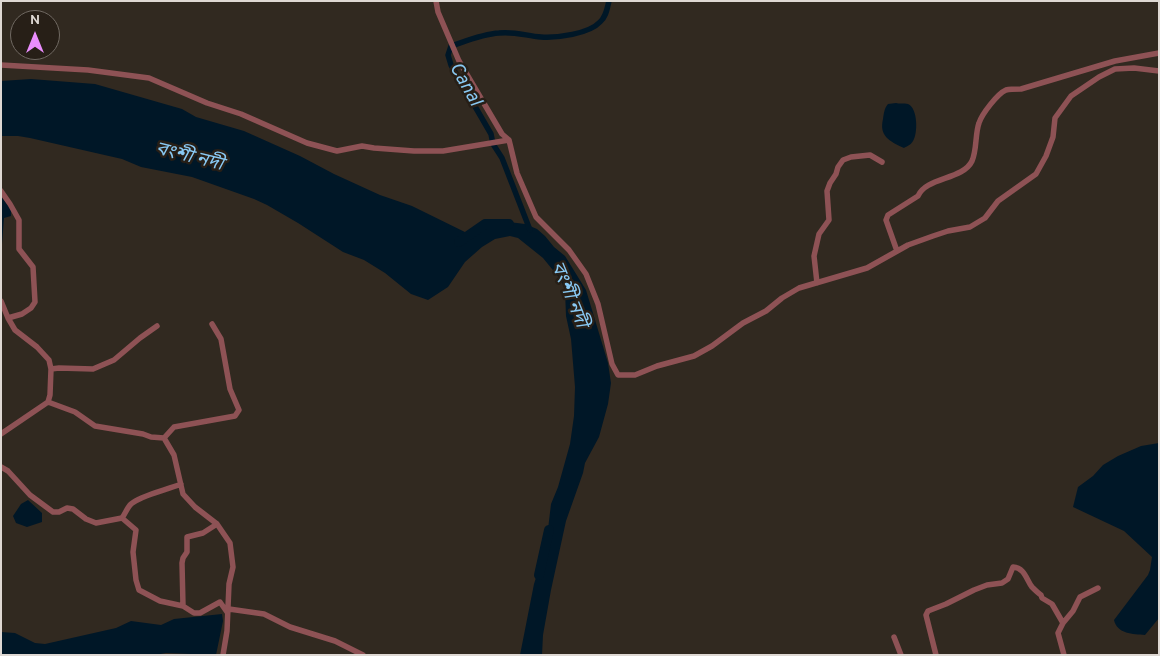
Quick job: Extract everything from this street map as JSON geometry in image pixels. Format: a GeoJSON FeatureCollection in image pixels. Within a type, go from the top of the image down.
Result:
{"type":"FeatureCollection","features":[{"type":"Feature","properties":{"kind":"street"},"geometry":{"type":"LineString","coordinates":[[436,1],[438,12],[459,61],[502,134],[509,140],[517,173],[536,217],[568,250],[586,274],[598,304],[612,364],[618,375],[635,375],[657,366],[694,356],[799,288],[867,268],[908,245],[948,231],[970,227],[985,218],[998,201],[1036,174],[1046,156],[1053,137],[1055,118],[1071,96],[1099,77],[1115,69],[1134,68],[1159,71]]}},
{"type":"Feature","properties":{"kind":"street"},"geometry":{"type":"LineString","coordinates":[[897,251],[886,220],[888,214],[918,196],[920,191],[966,168],[972,160],[979,123],[992,103],[1005,90],[1021,89],[1115,61],[1159,53]]}},
{"type":"Feature","properties":{"kind":"street"},"geometry":{"type":"LineString","coordinates":[[1,65],[88,70],[149,78],[308,143],[337,151],[362,146],[405,150],[443,150],[509,140]]}},
{"type":"Feature","properties":{"kind":"street"},"geometry":{"type":"LineString","coordinates":[[817,284],[814,256],[819,234],[829,220],[827,191],[838,167],[843,160],[851,157],[870,155],[882,162]]}},
{"type":"Feature","properties":{"kind":"street"},"geometry":{"type":"LineString","coordinates":[[1,191],[18,220],[19,249],[33,267],[34,302],[22,314],[8,318]]}},
{"type":"Feature","properties":{"kind":"street"},"geometry":{"type":"LineString","coordinates":[[1,301],[15,330],[45,355],[49,360],[51,369],[48,402],[1,434]]}},
{"type":"Feature","properties":{"kind":"street"},"geometry":{"type":"LineString","coordinates":[[48,402],[75,412],[95,426],[143,434],[151,438],[164,438],[174,427],[235,416],[239,410],[230,389],[221,339],[212,324]]}},
{"type":"Feature","properties":{"kind":"street"},"geometry":{"type":"LineString","coordinates":[[51,369],[93,369],[114,360],[157,326]]}},
{"type":"Feature","properties":{"kind":"street"},"geometry":{"type":"LineString","coordinates":[[164,438],[174,456],[183,494],[216,524],[230,543],[233,554],[233,567],[229,584],[227,631],[223,655]]}},
{"type":"Feature","properties":{"kind":"street"},"geometry":{"type":"LineString","coordinates":[[1,468],[8,471],[30,494],[53,512],[59,512],[67,508],[73,509],[86,519],[96,523],[122,518],[131,504],[146,496],[181,484]]}},
{"type":"Feature","properties":{"kind":"street"},"geometry":{"type":"LineString","coordinates":[[122,518],[136,530],[133,552],[136,580],[140,590],[160,601],[183,606],[190,612],[200,613],[220,602],[228,610],[264,614],[290,627],[335,641],[363,655]]}},
{"type":"Feature","properties":{"kind":"street"},"geometry":{"type":"LineString","coordinates":[[183,606],[182,563],[187,552],[187,537],[203,533],[216,524]]}},
{"type":"Feature","properties":{"kind":"street"},"geometry":{"type":"LineString","coordinates":[[936,655],[926,615],[928,611],[986,585],[1002,583],[1008,579],[1013,567],[1022,570],[1033,588],[1042,598],[1052,604],[1063,623]]}},
{"type":"Feature","properties":{"kind":"street"},"geometry":{"type":"LineString","coordinates":[[1064,655],[1058,632],[1073,611],[1080,597],[1098,588]]}},
{"type":"Feature","properties":{"kind":"street"},"geometry":{"type":"LineString","coordinates":[[894,637],[901,655]]}},
{"type":"Feature","properties":{"kind":"water"},"geometry":{"type":"Polygon","coordinates":[[[31,79],[95,84],[182,109],[196,117],[244,131],[380,195],[412,206],[471,235],[478,230],[496,224],[509,222],[525,224],[537,229],[565,256],[586,290],[608,363],[611,383],[608,404],[599,437],[585,463],[566,521],[551,590],[543,635],[542,655],[520,655],[534,584],[546,546],[551,504],[558,487],[570,444],[574,416],[575,387],[571,339],[566,316],[565,290],[561,280],[543,258],[518,238],[510,236],[495,239],[482,247],[465,262],[448,287],[428,300],[411,294],[385,273],[364,260],[343,252],[298,223],[254,199],[192,177],[141,167],[122,159],[30,138],[1,136],[1,81],[31,79]]]}},
{"type":"Feature","properties":{"kind":"water"},"geometry":{"type":"Polygon","coordinates":[[[888,104],[908,104],[914,110],[915,138],[911,144],[904,148],[886,137],[882,130],[884,113],[888,104]]]}},
{"type":"Feature","properties":{"kind":"water"},"geometry":{"type":"Polygon","coordinates":[[[1,196],[11,209],[11,216],[4,218],[1,257],[1,196]]]}},
{"type":"Feature","properties":{"kind":"water"},"geometry":{"type":"Polygon","coordinates":[[[1159,443],[1159,618],[1145,635],[1122,631],[1114,620],[1148,575],[1152,557],[1124,531],[1073,507],[1078,487],[1093,476],[1103,465],[1141,446],[1159,443]]]}},
{"type":"Feature","properties":{"kind":"water"},"geometry":{"type":"Polygon","coordinates":[[[28,500],[42,513],[42,522],[27,527],[16,523],[13,516],[21,504],[28,500]]]}},
{"type":"Feature","properties":{"kind":"water"},"geometry":{"type":"Polygon","coordinates":[[[222,614],[223,621],[216,655],[166,653],[155,655],[1,655],[1,632],[15,633],[35,643],[45,644],[116,628],[131,621],[161,625],[174,619],[222,614]]]}},
{"type":"Feature","properties":{"kind":"waterway","name":"Canal"},"geometry":{"type":"LineString","coordinates":[[530,230],[502,158],[493,144],[491,134],[451,65],[448,55],[451,46],[481,36],[499,33],[548,37],[581,32],[588,30],[602,20],[609,1]]}},
{"type":"Feature","properties":{"kind":"waterway","name":"বংশী নদী"},"geometry":{"type":"LineString","coordinates":[[459,242],[485,224],[509,224]]}},
{"type":"Feature","properties":{"kind":"waterway","name":"বংশী নদী"},"geometry":{"type":"LineString","coordinates":[[539,575],[549,530]]}}]}
